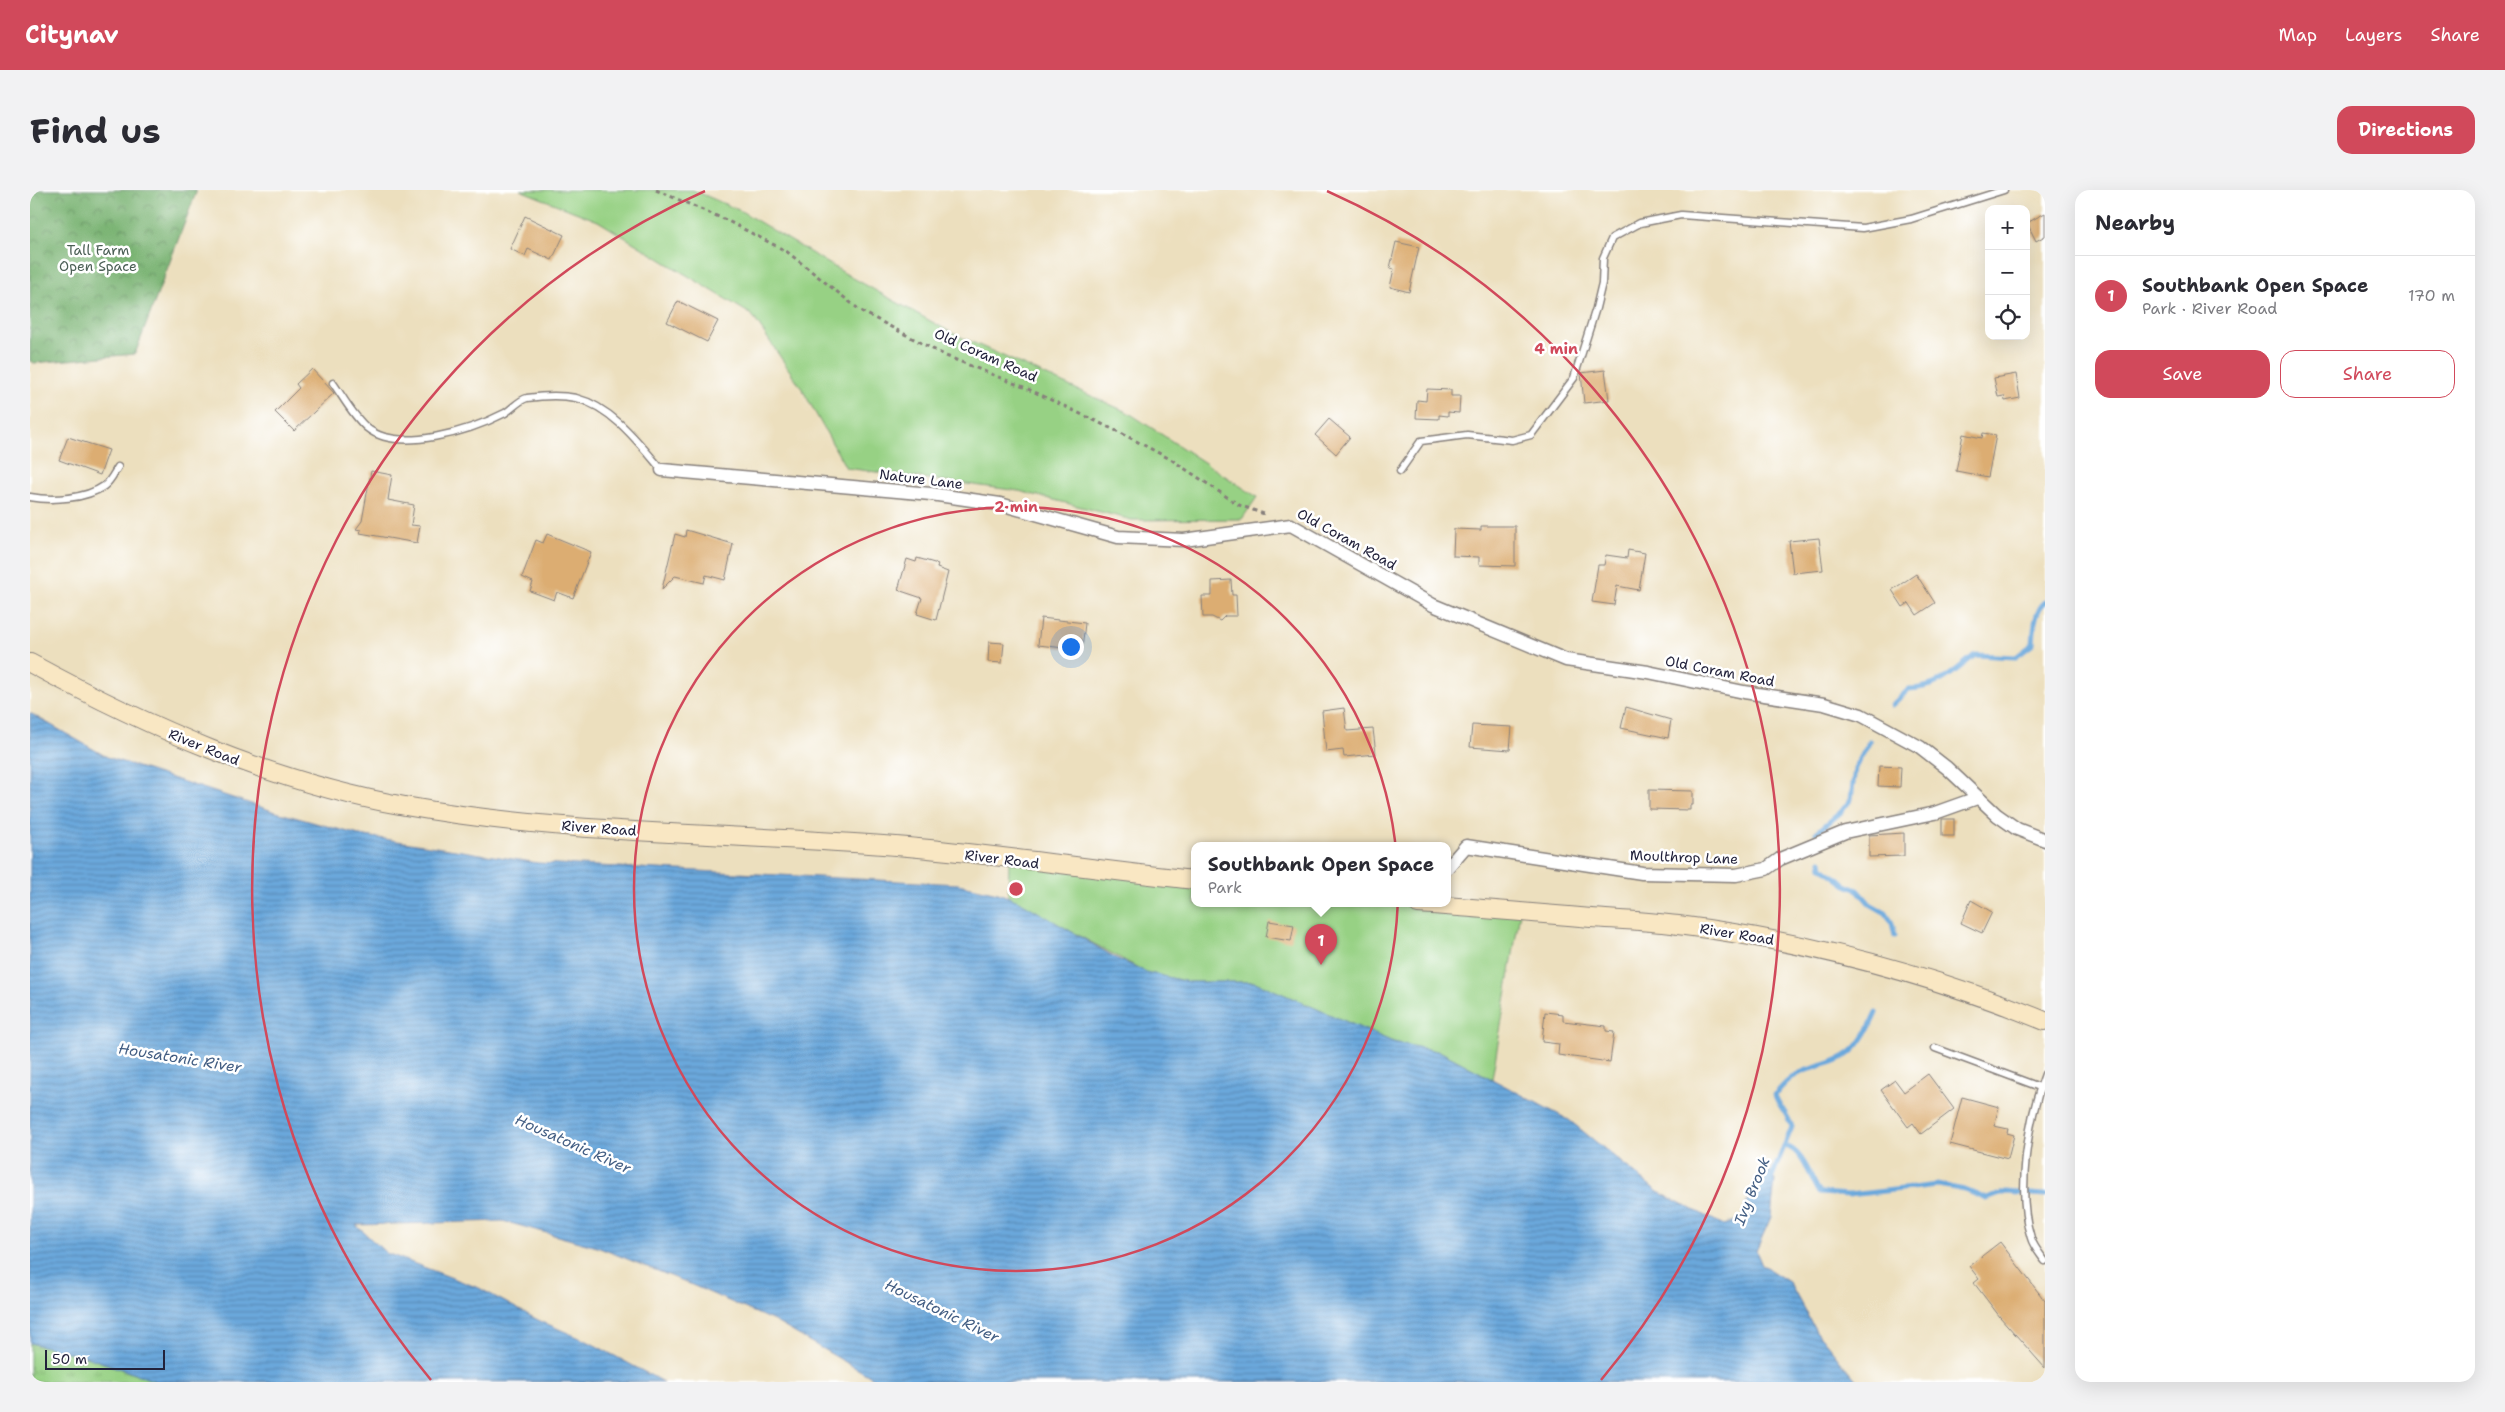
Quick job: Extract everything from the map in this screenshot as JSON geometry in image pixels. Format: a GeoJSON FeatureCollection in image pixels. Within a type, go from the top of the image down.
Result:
{"type":"FeatureCollection","features":[{"type":"Feature","properties":{"kind":"main road","name":"River Road"},"geometry":{"type":"LineString","coordinates":[[30,662],[94,698],[174,736],[238,761],[320,786],[403,806],[559,826],[898,846],[1191,880]]}},
{"type":"Feature","properties":{"kind":"main road","name":"River Road"},"geometry":{"type":"LineString","coordinates":[[1451,907],[1676,924],[1762,937],[1842,954],[1894,968],[1951,985],[2045,1021]]}},
{"type":"Feature","properties":{"kind":"street","name":"Nature Lane"},"geometry":{"type":"LineString","coordinates":[[662,470],[939,495],[1000,504],[1118,537],[1184,540],[1291,525]]}},
{"type":"Feature","properties":{"kind":"street","name":"Old Coram Road"},"geometry":{"type":"LineString","coordinates":[[1291,525],[1435,606],[1566,660],[1648,672],[1744,692],[1824,704],[1860,715],[1920,747],[1947,768],[1978,798],[2017,829],[2045,840]]}},
{"type":"Feature","properties":{"kind":"street","name":"Moulthrop Lane"},"geometry":{"type":"LineString","coordinates":[[1451,863],[1466,846],[1642,873],[1736,875],[1766,869],[1780,859],[1845,832],[1935,812],[1978,798]]}},
{"type":"Feature","properties":{"kind":"lane"},"geometry":{"type":"LineString","coordinates":[[1400,470],[1421,441],[1467,435],[1512,440],[1531,435],[1574,378],[1596,308],[1602,283],[1603,258],[1612,238],[1640,224],[1681,216],[1862,228],[1911,218],[2004,190]]}},
{"type":"Feature","properties":{"kind":"lane"},"geometry":{"type":"LineString","coordinates":[[332,383],[367,427],[381,436],[404,439],[433,437],[468,428],[505,412],[525,398],[576,398],[605,412],[637,441],[662,470]]}},
{"type":"Feature","properties":{"kind":"lane"},"geometry":{"type":"LineString","coordinates":[[30,497],[54,499],[90,493],[105,485],[118,466]]}},
{"type":"Feature","properties":{"kind":"lane"},"geometry":{"type":"LineString","coordinates":[[1935,1048],[2043,1087]]}},
{"type":"Feature","properties":{"kind":"lane"},"geometry":{"type":"LineString","coordinates":[[2045,1074],[2026,1163],[2024,1202],[2031,1239],[2045,1261]]}},
{"type":"Feature","properties":{"kind":"path","name":"Old Coram Road"},"geometry":{"type":"LineString","coordinates":[[656,190],[726,220],[786,251],[861,311],[946,356],[1026,388],[1131,438],[1180,464],[1239,505],[1265,515]]}},
{"type":"Feature","properties":{"kind":"green space","name":"Tall Farm Open Space"},"geometry":{"type":"Polygon","coordinates":[[[30,190],[197,190],[135,354],[34,363],[30,361],[30,190]]]}},
{"type":"Feature","properties":{"kind":"green space"},"geometry":{"type":"Polygon","coordinates":[[[520,190],[693,190],[741,211],[846,274],[952,333],[1129,413],[1257,497],[1242,519],[1132,520],[1019,491],[846,468],[802,389],[752,315],[598,221],[520,190]]]}},
{"type":"Feature","properties":{"kind":"green space"},"geometry":{"type":"Polygon","coordinates":[[[1009,861],[1191,880],[1191,907],[1451,907],[1451,905],[1520,912],[1492,1079],[1441,1052],[1393,1042],[1255,982],[1188,982],[1146,972],[1008,897],[1009,861]]]}},
{"type":"Feature","properties":{"kind":"green space"},"geometry":{"type":"Polygon","coordinates":[[[30,1343],[84,1356],[158,1382],[30,1382],[30,1343]]]}},
{"type":"Feature","properties":{"kind":"water","name":"Housatonic River"},"geometry":{"type":"Polygon","coordinates":[[[30,713],[107,757],[276,812],[359,835],[538,863],[958,884],[998,893],[1021,902],[1116,958],[1146,972],[1188,982],[1255,982],[1393,1042],[1441,1052],[1569,1120],[1658,1192],[1724,1225],[1743,1218],[1747,1202],[1767,1167],[1775,1180],[1771,1217],[1756,1251],[1762,1265],[1789,1282],[1816,1331],[1858,1382],[880,1382],[774,1321],[683,1281],[597,1247],[503,1221],[356,1225],[386,1253],[479,1288],[538,1320],[589,1342],[663,1382],[158,1382],[84,1356],[30,1343],[30,713]]]}},
{"type":"Feature","properties":{"kind":"building"},"geometry":{"type":"Polygon","coordinates":[[[2045,213],[2045,236],[2036,241],[2030,229],[2030,221],[2045,213]]]}},
{"type":"Feature","properties":{"kind":"building"},"geometry":{"type":"Polygon","coordinates":[[[525,216],[564,235],[552,260],[528,249],[525,256],[510,249],[525,216]]]}},
{"type":"Feature","properties":{"kind":"building"},"geometry":{"type":"Polygon","coordinates":[[[1396,242],[1419,247],[1409,292],[1390,287],[1394,269],[1390,268],[1396,242]]]}},
{"type":"Feature","properties":{"kind":"building"},"geometry":{"type":"Polygon","coordinates":[[[678,301],[718,321],[707,342],[667,322],[678,301]]]}},
{"type":"Feature","properties":{"kind":"building"},"geometry":{"type":"Polygon","coordinates":[[[312,369],[334,393],[294,431],[275,412],[299,388],[296,384],[312,369]]]}},
{"type":"Feature","properties":{"kind":"building"},"geometry":{"type":"Polygon","coordinates":[[[1605,370],[1609,400],[1584,403],[1581,373],[1605,370]]]}},
{"type":"Feature","properties":{"kind":"building"},"geometry":{"type":"Polygon","coordinates":[[[2016,374],[2020,398],[2005,401],[2004,396],[1998,397],[1994,378],[2016,374]]]}},
{"type":"Feature","properties":{"kind":"building"},"geometry":{"type":"Polygon","coordinates":[[[1427,389],[1451,390],[1451,396],[1460,396],[1459,413],[1448,412],[1448,416],[1439,415],[1439,419],[1416,418],[1417,400],[1426,401],[1427,389]]]}},
{"type":"Feature","properties":{"kind":"building"},"geometry":{"type":"Polygon","coordinates":[[[1329,419],[1350,437],[1336,454],[1315,435],[1329,419]]]}},
{"type":"Feature","properties":{"kind":"building"},"geometry":{"type":"Polygon","coordinates":[[[1983,433],[1996,435],[1988,477],[1956,471],[1963,434],[1982,438],[1983,433]]]}},
{"type":"Feature","properties":{"kind":"building"},"geometry":{"type":"Polygon","coordinates":[[[68,437],[109,450],[100,475],[59,460],[68,437]]]}},
{"type":"Feature","properties":{"kind":"building"},"geometry":{"type":"Polygon","coordinates":[[[371,471],[392,475],[388,500],[414,505],[411,525],[420,526],[417,543],[360,533],[361,530],[356,529],[362,521],[371,471]]]}},
{"type":"Feature","properties":{"kind":"building"},"geometry":{"type":"Polygon","coordinates":[[[1481,526],[1515,526],[1515,566],[1479,565],[1479,557],[1453,556],[1454,529],[1481,530],[1481,526]]]}},
{"type":"Feature","properties":{"kind":"building"},"geometry":{"type":"Polygon","coordinates":[[[686,530],[733,544],[725,580],[706,575],[704,583],[675,576],[662,589],[675,534],[685,537],[686,530]]]}},
{"type":"Feature","properties":{"kind":"building"},"geometry":{"type":"Polygon","coordinates":[[[547,534],[591,552],[573,598],[557,592],[554,600],[530,591],[533,582],[522,577],[536,540],[543,543],[547,534]]]}},
{"type":"Feature","properties":{"kind":"building"},"geometry":{"type":"Polygon","coordinates":[[[1819,538],[1823,570],[1793,573],[1789,541],[1819,538]]]}},
{"type":"Feature","properties":{"kind":"building"},"geometry":{"type":"Polygon","coordinates":[[[1628,550],[1645,553],[1639,590],[1617,586],[1614,605],[1592,602],[1598,565],[1604,565],[1606,555],[1627,558],[1628,550]]]}},
{"type":"Feature","properties":{"kind":"building"},"geometry":{"type":"Polygon","coordinates":[[[917,558],[938,564],[937,568],[948,572],[936,620],[917,614],[922,598],[898,590],[907,559],[916,562],[917,558]]]}},
{"type":"Feature","properties":{"kind":"building"},"geometry":{"type":"Polygon","coordinates":[[[1916,574],[1935,603],[1917,615],[1909,603],[1903,607],[1892,590],[1916,574]]]}},
{"type":"Feature","properties":{"kind":"building"},"geometry":{"type":"Polygon","coordinates":[[[1231,580],[1232,595],[1236,595],[1237,616],[1225,616],[1220,621],[1212,617],[1203,617],[1202,596],[1212,596],[1212,581],[1231,580]]]}},
{"type":"Feature","properties":{"kind":"building"},"geometry":{"type":"Polygon","coordinates":[[[1041,618],[1085,623],[1082,650],[1038,645],[1041,618]]]}},
{"type":"Feature","properties":{"kind":"building"},"geometry":{"type":"Polygon","coordinates":[[[989,642],[1004,643],[1002,663],[988,662],[989,642]]]}},
{"type":"Feature","properties":{"kind":"building"},"geometry":{"type":"Polygon","coordinates":[[[1626,707],[1671,720],[1668,738],[1621,728],[1626,707]]]}},
{"type":"Feature","properties":{"kind":"building"},"geometry":{"type":"Polygon","coordinates":[[[1344,708],[1347,731],[1373,729],[1376,754],[1344,757],[1343,750],[1326,752],[1322,711],[1344,708]]]}},
{"type":"Feature","properties":{"kind":"building"},"geometry":{"type":"Polygon","coordinates":[[[1472,725],[1512,727],[1510,750],[1470,747],[1472,725]]]}},
{"type":"Feature","properties":{"kind":"building"},"geometry":{"type":"Polygon","coordinates":[[[1879,766],[1901,767],[1900,787],[1878,786],[1879,766]]]}},
{"type":"Feature","properties":{"kind":"building"},"geometry":{"type":"Polygon","coordinates":[[[1649,790],[1693,791],[1693,805],[1690,805],[1690,810],[1649,809],[1649,790]]]}},
{"type":"Feature","properties":{"kind":"building"},"geometry":{"type":"Polygon","coordinates":[[[1942,819],[1954,819],[1954,836],[1942,836],[1942,819]]]}},
{"type":"Feature","properties":{"kind":"building"},"geometry":{"type":"Polygon","coordinates":[[[1904,833],[1904,856],[1869,857],[1869,835],[1904,833]]]}},
{"type":"Feature","properties":{"kind":"building"},"geometry":{"type":"Polygon","coordinates":[[[1971,900],[1992,912],[1982,933],[1961,923],[1971,900]]]}},
{"type":"Feature","properties":{"kind":"building"},"geometry":{"type":"Polygon","coordinates":[[[1269,921],[1294,925],[1291,941],[1266,937],[1269,921]]]}},
{"type":"Feature","properties":{"kind":"building"},"geometry":{"type":"Polygon","coordinates":[[[1545,1012],[1563,1014],[1563,1021],[1606,1026],[1606,1031],[1614,1032],[1610,1062],[1558,1055],[1559,1044],[1542,1042],[1545,1012]]]}},
{"type":"Feature","properties":{"kind":"building"},"geometry":{"type":"Polygon","coordinates":[[[1928,1074],[1954,1109],[1921,1134],[1913,1123],[1908,1127],[1881,1090],[1895,1080],[1904,1092],[1928,1074]]]}},
{"type":"Feature","properties":{"kind":"building"},"geometry":{"type":"Polygon","coordinates":[[[1962,1097],[1999,1107],[1994,1126],[2008,1129],[2007,1133],[2014,1135],[2008,1159],[1950,1144],[1962,1097]]]}},
{"type":"Feature","properties":{"kind":"building"},"geometry":{"type":"Polygon","coordinates":[[[2000,1242],[2045,1301],[2045,1368],[2000,1317],[1974,1283],[1979,1279],[1969,1266],[2000,1242]]]}},
{"type":"Feature","properties":{"kind":"waterway"},"geometry":{"type":"LineString","coordinates":[[1892,705],[1909,689],[1937,683],[1975,655],[2016,657],[2033,644],[2037,616],[2045,602]]}},
{"type":"Feature","properties":{"kind":"waterway"},"geometry":{"type":"LineString","coordinates":[[1816,833],[1841,812],[1851,799],[1855,768],[1870,741]]}},
{"type":"Feature","properties":{"kind":"waterway"},"geometry":{"type":"LineString","coordinates":[[1821,861],[1822,867],[1848,886],[1858,890],[1870,904],[1886,913],[1892,923],[1895,936]]}},
{"type":"Feature","properties":{"kind":"waterway"},"geometry":{"type":"LineString","coordinates":[[1770,1181],[1792,1127],[1775,1095],[1794,1076],[1839,1060],[1851,1052],[1863,1039],[1876,1013]]}},
{"type":"Feature","properties":{"kind":"waterway","name":"Ivy Brook"},"geometry":{"type":"LineString","coordinates":[[1784,1146],[1796,1152],[1801,1158],[1820,1193],[1849,1195],[1938,1185],[1965,1190],[1987,1199],[2006,1192],[2045,1195]]}},
{"type":"Feature","properties":{"kind":"place","name":"Southbank Open Space"},"geometry":{"type":"Point","coordinates":[1321,965]}}]}
